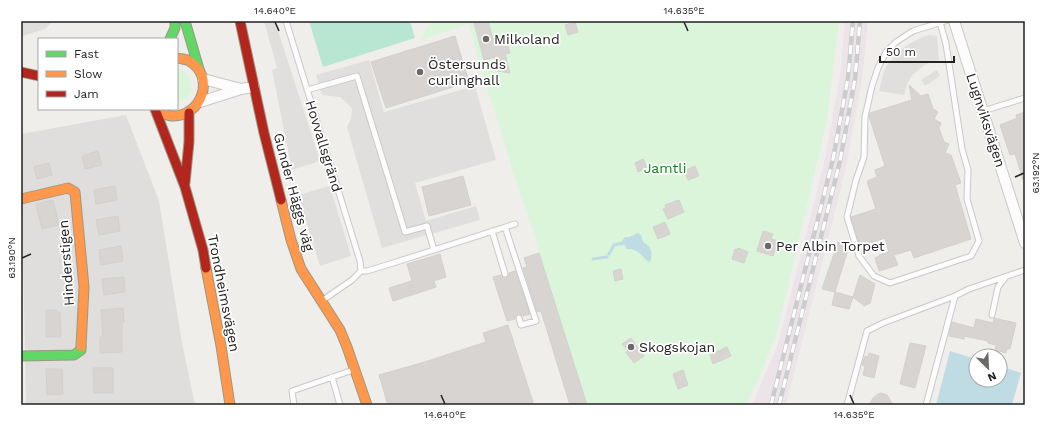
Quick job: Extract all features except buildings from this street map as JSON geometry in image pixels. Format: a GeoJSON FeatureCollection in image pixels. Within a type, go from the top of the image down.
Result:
{"type":"FeatureCollection","features":[{"type":"Feature","properties":{"kind":"street"},"geometry":{"type":"LineString","coordinates":[[170,38],[175,28],[175,21]]}},
{"type":"Feature","properties":{"kind":"street"},"geometry":{"type":"LineString","coordinates":[[157,110],[172,116],[189,113],[200,102],[204,91],[203,79],[185,21]]}},
{"type":"Feature","properties":{"kind":"street","name":"Gunder Häggs väg"},"geometry":{"type":"LineString","coordinates":[[240,21],[264,133],[291,240],[301,269],[340,330],[367,405]]}},
{"type":"Feature","properties":{"kind":"street","name":"Lugnviksvägen"},"geometry":{"type":"LineString","coordinates":[[954,21],[1025,243]]}},
{"type":"Feature","properties":{"kind":"street"},"geometry":{"type":"LineString","coordinates":[[178,58],[190,62],[199,69]]}},
{"type":"Feature","properties":{"kind":"street"},"geometry":{"type":"LineString","coordinates":[[21,72],[38,76]]}},
{"type":"Feature","properties":{"kind":"street"},"geometry":{"type":"LineString","coordinates":[[203,79],[240,89]]}},
{"type":"Feature","properties":{"kind":"street"},"geometry":{"type":"LineString","coordinates":[[200,102],[240,89],[254,87]]}},
{"type":"Feature","properties":{"kind":"street","name":"Trondheimsvägen"},"geometry":{"type":"LineString","coordinates":[[155,110],[185,187],[203,250],[221,346],[230,405]]}},
{"type":"Feature","properties":{"kind":"street","name":"Trondheimsvägen"},"geometry":{"type":"LineString","coordinates":[[185,187],[189,142],[189,113]]}},
{"type":"Feature","properties":{"kind":"street","name":"Hinderstigen"},"geometry":{"type":"LineString","coordinates":[[21,199],[68,188],[75,192],[84,287],[82,350],[74,355],[21,356]]}},
{"type":"Feature","properties":{"kind":"lane","name":"Hovvallsgränd"},"geometry":{"type":"LineString","coordinates":[[286,21],[360,261],[361,271]]}},
{"type":"Feature","properties":{"kind":"lane"},"geometry":{"type":"LineString","coordinates":[[942,22],[962,149],[968,170],[967,199],[979,241],[971,256],[890,283],[874,276],[859,256],[847,217],[856,180],[864,157],[865,117],[872,86],[878,68],[886,52],[896,42],[913,31],[942,22]]}},
{"type":"Feature","properties":{"kind":"lane"},"geometry":{"type":"LineString","coordinates":[[307,90],[357,76],[405,232],[427,226],[434,250]]}},
{"type":"Feature","properties":{"kind":"lane"},"geometry":{"type":"LineString","coordinates":[[983,111],[1025,98]]}},
{"type":"Feature","properties":{"kind":"lane"},"geometry":{"type":"LineString","coordinates":[[322,301],[352,280],[361,271],[367,271],[515,224]]}},
{"type":"Feature","properties":{"kind":"lane"},"geometry":{"type":"LineString","coordinates":[[505,227],[536,320],[521,326],[519,318]]}},
{"type":"Feature","properties":{"kind":"lane"},"geometry":{"type":"LineString","coordinates":[[492,231],[505,274]]}},
{"type":"Feature","properties":{"kind":"lane"},"geometry":{"type":"LineString","coordinates":[[847,405],[867,331],[883,323],[969,289],[1025,270]]}},
{"type":"Feature","properties":{"kind":"lane"},"geometry":{"type":"LineString","coordinates":[[992,315],[998,287],[1004,278]]}},
{"type":"Feature","properties":{"kind":"lane"},"geometry":{"type":"LineString","coordinates":[[926,405],[954,296]]}},
{"type":"Feature","properties":{"kind":"lane"},"geometry":{"type":"LineString","coordinates":[[294,405],[292,391],[355,369]]}},
{"type":"Feature","properties":{"kind":"lane"},"geometry":{"type":"LineString","coordinates":[[332,377],[340,405]]}},
{"type":"Feature","properties":{"kind":"shaded area"},"geometry":{"type":"Polygon","coordinates":[[[21,21],[53,21],[45,29],[21,36],[21,21]]]}},
{"type":"Feature","properties":{"kind":"shaded area"},"geometry":{"type":"Polygon","coordinates":[[[264,21],[275,21],[320,161],[292,170],[272,70],[277,68],[264,21]]]}},
{"type":"Feature","properties":{"kind":"shaded area"},"geometry":{"type":"Polygon","coordinates":[[[845,21],[868,21],[862,80],[847,162],[837,204],[786,405],[752,405],[778,344],[825,158],[840,76],[845,21]]]}},
{"type":"Feature","properties":{"kind":"shaded area"},"geometry":{"type":"Polygon","coordinates":[[[930,35],[937,36],[939,60],[926,64],[912,75],[907,84],[904,95],[879,91],[884,71],[898,52],[922,37],[930,35]]]}},
{"type":"Feature","properties":{"kind":"shaded area"},"geometry":{"type":"Polygon","coordinates":[[[369,60],[384,112],[475,86],[496,160],[415,183],[426,221],[476,206],[480,220],[382,248],[347,127],[351,119],[352,109],[340,97],[322,95],[316,75],[369,60]]]}},
{"type":"Feature","properties":{"kind":"shaded area"},"geometry":{"type":"Polygon","coordinates":[[[937,70],[940,76],[925,86],[921,80],[937,70]]]}},
{"type":"Feature","properties":{"kind":"shaded area"},"geometry":{"type":"Polygon","coordinates":[[[126,115],[159,201],[182,343],[195,405],[26,405],[21,202],[21,134],[126,115]]]}},
{"type":"Feature","properties":{"kind":"shaded area"},"geometry":{"type":"Polygon","coordinates":[[[330,186],[351,256],[320,266],[298,195],[330,186]]]}},
{"type":"Feature","properties":{"kind":"green space"},"geometry":{"type":"Polygon","coordinates":[[[309,21],[410,21],[415,38],[323,67],[309,21]]]}},
{"type":"Feature","properties":{"kind":"green space","name":"Jamtli"},"geometry":{"type":"Polygon","coordinates":[[[431,21],[839,21],[827,120],[778,328],[762,371],[746,405],[587,405],[535,236],[483,77],[469,24],[420,40],[431,21]]]}},
{"type":"Feature","properties":{"kind":"green space"},"geometry":{"type":"Polygon","coordinates":[[[178,68],[188,75],[192,86],[191,92],[184,100],[178,102],[178,68]]]}},
{"type":"Feature","properties":{"kind":"water"},"geometry":{"type":"Polygon","coordinates":[[[638,233],[641,235],[643,242],[651,250],[650,262],[636,251],[627,249],[622,241],[625,237],[638,233]]]}},
{"type":"Feature","properties":{"kind":"water"},"geometry":{"type":"Polygon","coordinates":[[[950,351],[968,357],[968,388],[1008,388],[1008,369],[1021,373],[1012,405],[936,405],[950,351]]]}},
{"type":"Feature","properties":{"kind":"waterway"},"geometry":{"type":"LineString","coordinates":[[609,254],[614,245],[623,243]]}},
{"type":"Feature","properties":{"kind":"waterway"},"geometry":{"type":"LineString","coordinates":[[593,259],[607,257]]}},
{"type":"Feature","properties":{"kind":"railway"},"geometry":{"type":"LineString","coordinates":[[771,405],[833,159],[848,78],[853,21]]}},
{"type":"Feature","properties":{"kind":"railway"},"geometry":{"type":"LineString","coordinates":[[779,405],[840,161],[855,79],[860,21]]}},
{"type":"Feature","properties":{"kind":"traffic: fast"},"geometry":{"type":"LineString","coordinates":[[170,38],[175,28],[175,21]]}},
{"type":"Feature","properties":{"kind":"traffic: fast"},"geometry":{"type":"LineString","coordinates":[[185,21],[199,69]]}},
{"type":"Feature","properties":{"kind":"traffic: fast"},"geometry":{"type":"LineString","coordinates":[[21,356],[74,355],[81,350],[81,347]]}},
{"type":"Feature","properties":{"kind":"traffic: slow"},"geometry":{"type":"LineString","coordinates":[[157,110],[170,116],[182,115],[191,110],[198,103],[202,94],[202,76],[197,68],[188,60],[178,58]]}},
{"type":"Feature","properties":{"kind":"traffic: slow"},"geometry":{"type":"LineString","coordinates":[[21,199],[68,188],[75,192],[84,287],[81,347]]}},
{"type":"Feature","properties":{"kind":"traffic: slow"},"geometry":{"type":"LineString","coordinates":[[281,200],[291,240],[301,269],[340,330],[367,405]]}},
{"type":"Feature","properties":{"kind":"traffic: slow"},"geometry":{"type":"LineString","coordinates":[[206,268],[221,346],[230,405]]}},
{"type":"Feature","properties":{"kind":"traffic: jam"},"geometry":{"type":"LineString","coordinates":[[240,21],[264,133],[281,200]]}},
{"type":"Feature","properties":{"kind":"traffic: jam"},"geometry":{"type":"LineString","coordinates":[[21,72],[38,76]]}},
{"type":"Feature","properties":{"kind":"traffic: jam"},"geometry":{"type":"LineString","coordinates":[[155,110],[185,187],[203,250],[206,268]]}},
{"type":"Feature","properties":{"kind":"traffic: jam"},"geometry":{"type":"LineString","coordinates":[[185,183],[189,142],[189,113]]}},
{"type":"Feature","properties":{"kind":"place","name":"Milkoland"},"geometry":{"type":"Point","coordinates":[486,39]}},
{"type":"Feature","properties":{"kind":"place","name":"Östersunds curlinghall"},"geometry":{"type":"Point","coordinates":[420,72]}},
{"type":"Feature","properties":{"kind":"place","name":"Per Albin Torpet"},"geometry":{"type":"Point","coordinates":[768,246]}},
{"type":"Feature","properties":{"kind":"place","name":"Skogskojan"},"geometry":{"type":"Point","coordinates":[631,347]}}]}
